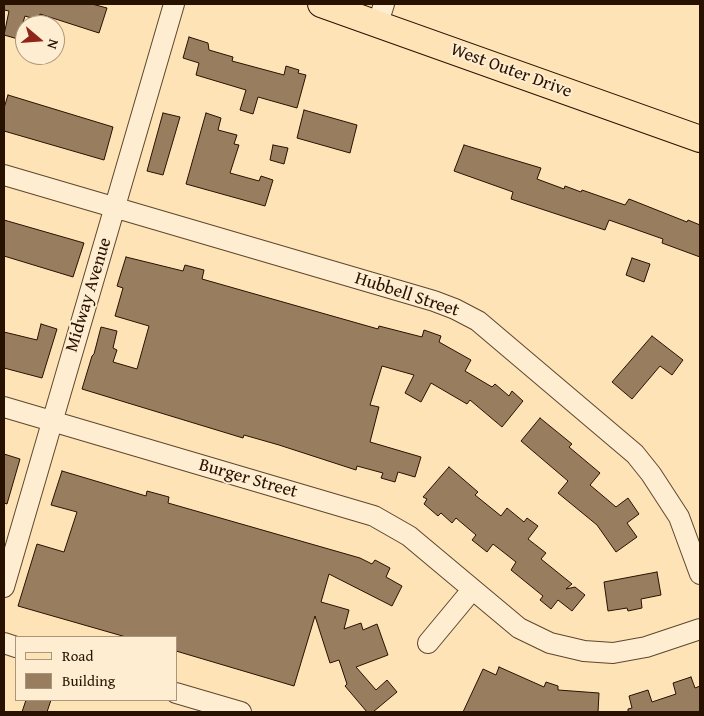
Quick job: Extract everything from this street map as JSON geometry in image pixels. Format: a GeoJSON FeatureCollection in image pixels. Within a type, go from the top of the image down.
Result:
{"type":"FeatureCollection","features":[{"type":"Feature","properties":{"kind":"main road","name":"West Outer Drive"},"geometry":{"type":"LineString","coordinates":[[321,4],[381,14],[700,139]]}},
{"type":"Feature","properties":{"kind":"street","name":"Midway Avenue"},"geometry":{"type":"LineString","coordinates":[[4,587],[174,4]]}},
{"type":"Feature","properties":{"kind":"street","name":"Hubbell Street"},"geometry":{"type":"LineString","coordinates":[[4,175],[434,301],[456,309],[478,321],[635,454],[652,474],[679,517],[700,574]]}},
{"type":"Feature","properties":{"kind":"street","name":"Burger Street"},"geometry":{"type":"LineString","coordinates":[[4,407],[374,516],[409,536],[518,628],[550,643],[584,651],[613,653],[632,651],[700,629]]}},
{"type":"Feature","properties":{"kind":"street"},"geometry":{"type":"LineString","coordinates":[[428,643],[472,590]]}},
{"type":"Feature","properties":{"kind":"street"},"geometry":{"type":"LineString","coordinates":[[178,694],[241,712]]}},
{"type":"Feature","properties":{"kind":"building"},"geometry":{"type":"Polygon","coordinates":[[[4,4],[92,4],[107,8],[99,33],[65,22],[65,15],[15,15],[15,38],[4,35],[9,11],[4,10],[4,4]]]}},
{"type":"Feature","properties":{"kind":"building"},"geometry":{"type":"Polygon","coordinates":[[[189,37],[208,43],[209,50],[233,57],[232,61],[284,75],[286,66],[299,70],[298,73],[306,75],[297,108],[258,97],[253,114],[240,110],[246,90],[196,75],[199,63],[183,58],[189,37]]]}},
{"type":"Feature","properties":{"kind":"building"},"geometry":{"type":"Polygon","coordinates":[[[8,95],[113,127],[104,160],[4,131],[4,108],[8,95]]]}},
{"type":"Feature","properties":{"kind":"building"},"geometry":{"type":"Polygon","coordinates":[[[304,110],[357,125],[350,153],[297,138],[304,110]]]}},
{"type":"Feature","properties":{"kind":"building"},"geometry":{"type":"Polygon","coordinates":[[[163,113],[180,117],[163,175],[147,171],[163,113]]]}},
{"type":"Feature","properties":{"kind":"building"},"geometry":{"type":"Polygon","coordinates":[[[206,113],[221,118],[218,130],[237,135],[234,144],[239,145],[230,173],[259,181],[261,176],[273,180],[265,206],[186,184],[206,113]]]}},
{"type":"Feature","properties":{"kind":"building"},"geometry":{"type":"Polygon","coordinates":[[[273,145],[288,148],[284,164],[270,160],[273,145]]]}},
{"type":"Feature","properties":{"kind":"building"},"geometry":{"type":"Polygon","coordinates":[[[464,145],[541,168],[537,179],[564,189],[565,186],[581,192],[582,190],[625,205],[629,199],[687,222],[688,220],[700,225],[700,257],[662,243],[663,239],[609,220],[605,230],[511,199],[513,192],[454,171],[464,145]]]}},
{"type":"Feature","properties":{"kind":"building"},"geometry":{"type":"Polygon","coordinates":[[[4,220],[84,243],[73,277],[4,256],[4,220]]]}},
{"type":"Feature","properties":{"kind":"building"},"geometry":{"type":"Polygon","coordinates":[[[126,257],[183,271],[185,265],[204,270],[202,279],[378,329],[379,326],[422,337],[424,330],[441,336],[439,342],[471,360],[465,371],[492,387],[495,384],[509,396],[512,391],[523,401],[502,427],[470,400],[467,404],[431,383],[421,402],[405,393],[414,375],[382,366],[370,405],[379,407],[370,442],[421,457],[415,477],[398,472],[395,482],[381,478],[383,473],[357,466],[356,470],[279,445],[244,435],[243,438],[82,389],[101,327],[117,331],[113,348],[117,350],[113,362],[137,369],[149,326],[115,316],[123,288],[117,286],[126,257]]]}},
{"type":"Feature","properties":{"kind":"building"},"geometry":{"type":"Polygon","coordinates":[[[632,258],[650,264],[644,282],[626,275],[632,258]]]}},
{"type":"Feature","properties":{"kind":"building"},"geometry":{"type":"Polygon","coordinates":[[[41,324],[57,329],[42,378],[4,368],[4,332],[37,340],[41,324]]]}},
{"type":"Feature","properties":{"kind":"building"},"geometry":{"type":"Polygon","coordinates":[[[652,336],[683,360],[672,375],[660,366],[632,399],[612,382],[652,336]]]}},
{"type":"Feature","properties":{"kind":"building"},"geometry":{"type":"Polygon","coordinates":[[[540,418],[572,444],[569,447],[600,473],[590,485],[616,507],[628,498],[639,514],[627,523],[637,537],[616,552],[597,525],[558,493],[568,481],[521,441],[540,418]]]}},
{"type":"Feature","properties":{"kind":"building"},"geometry":{"type":"Polygon","coordinates":[[[4,454],[20,459],[7,504],[4,503],[4,454]]]}},
{"type":"Feature","properties":{"kind":"building"},"geometry":{"type":"Polygon","coordinates":[[[449,467],[478,492],[475,495],[501,516],[507,508],[524,522],[527,518],[538,526],[528,539],[546,553],[541,559],[572,584],[566,589],[575,587],[585,595],[572,611],[558,600],[551,609],[540,600],[543,596],[511,570],[516,562],[493,544],[487,552],[472,540],[476,535],[456,518],[452,523],[441,513],[438,516],[424,504],[427,499],[423,497],[449,467]]]}},
{"type":"Feature","properties":{"kind":"building"},"geometry":{"type":"Polygon","coordinates":[[[62,471],[146,496],[147,491],[169,497],[168,503],[360,558],[372,564],[375,560],[390,568],[386,577],[402,586],[392,606],[329,574],[321,602],[349,610],[344,629],[361,623],[363,630],[377,624],[388,655],[356,667],[376,690],[387,680],[397,692],[373,712],[367,712],[345,686],[347,684],[339,660],[330,663],[315,616],[294,686],[178,652],[178,636],[123,636],[18,606],[37,544],[64,552],[77,512],[51,505],[62,471]]]}},
{"type":"Feature","properties":{"kind":"building"},"geometry":{"type":"Polygon","coordinates":[[[657,572],[661,595],[641,599],[642,608],[628,611],[627,608],[608,611],[604,582],[657,572]]]}},
{"type":"Feature","properties":{"kind":"building"},"geometry":{"type":"Polygon","coordinates":[[[499,667],[544,687],[546,682],[558,686],[558,690],[599,693],[598,712],[463,712],[483,669],[496,675],[499,667]]]}},
{"type":"Feature","properties":{"kind":"building"},"geometry":{"type":"Polygon","coordinates":[[[691,677],[695,688],[700,686],[700,712],[628,712],[628,709],[632,708],[629,696],[648,690],[652,702],[676,694],[673,683],[691,677]]]}},
{"type":"Feature","properties":{"kind":"building"},"geometry":{"type":"Polygon","coordinates":[[[26,701],[51,701],[47,712],[22,712],[26,701]]]}}]}
